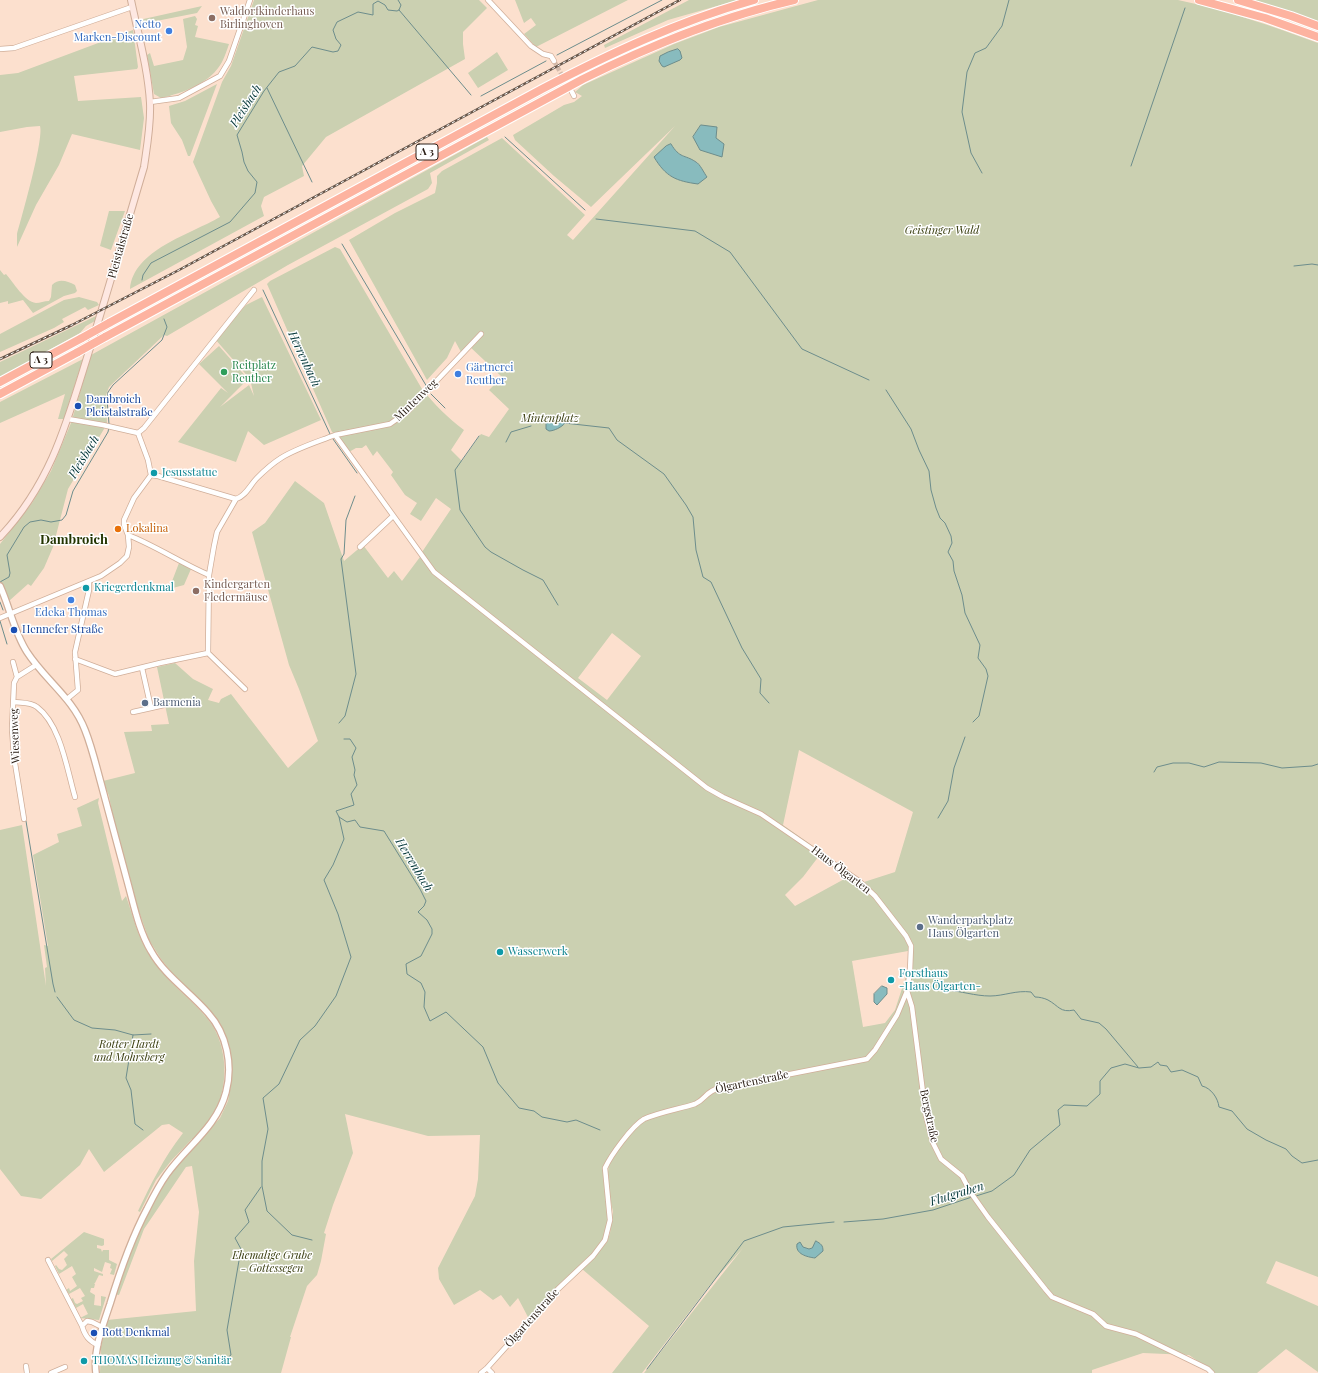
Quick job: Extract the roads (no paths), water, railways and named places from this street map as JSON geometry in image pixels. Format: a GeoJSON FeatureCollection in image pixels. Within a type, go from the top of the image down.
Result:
{"type":"FeatureCollection","features":[{"type":"Feature","properties":{"kind":"highway","name":"A 3"},"geometry":{"type":"LineString","coordinates":[[0,382],[542,89],[607,56],[681,24],[754,0]]}},
{"type":"Feature","properties":{"kind":"highway","name":"A 3"},"geometry":{"type":"LineString","coordinates":[[0,394],[583,79],[619,61],[656,44],[707,25],[794,0]]}},
{"type":"Feature","properties":{"kind":"highway"},"geometry":{"type":"LineString","coordinates":[[1199,0],[1265,18],[1318,37]]}},
{"type":"Feature","properties":{"kind":"highway"},"geometry":{"type":"LineString","coordinates":[[1238,0],[1318,26]]}},
{"type":"Feature","properties":{"kind":"main road","name":"Pleistalstraße"},"geometry":{"type":"LineString","coordinates":[[0,537],[29,501],[48,469],[68,419],[144,167],[149,134],[150,102],[143,53],[130,0]]}},
{"type":"Feature","properties":{"kind":"street"},"geometry":{"type":"LineString","coordinates":[[150,102],[179,98],[220,76],[229,61],[250,0]]}},
{"type":"Feature","properties":{"kind":"street"},"geometry":{"type":"LineString","coordinates":[[488,0],[531,46],[543,54],[551,56],[554,61]]}},
{"type":"Feature","properties":{"kind":"street"},"geometry":{"type":"LineString","coordinates":[[0,49],[14,48],[132,7]]}},
{"type":"Feature","properties":{"kind":"street"},"geometry":{"type":"LineString","coordinates":[[138,433],[144,428],[254,290]]}},
{"type":"Feature","properties":{"kind":"street","name":"Mintenweg"},"geometry":{"type":"LineString","coordinates":[[208,653],[209,575],[217,532],[236,499],[240,497],[258,477],[281,458],[335,435],[390,424],[407,412],[481,334]]}},
{"type":"Feature","properties":{"kind":"street"},"geometry":{"type":"LineString","coordinates":[[68,419],[138,433]]}},
{"type":"Feature","properties":{"kind":"street"},"geometry":{"type":"LineString","coordinates":[[0,618],[102,576],[127,556],[129,547],[124,520],[134,498],[151,475],[148,460],[138,433]]}},
{"type":"Feature","properties":{"kind":"street","name":"Haus Ölgarten"},"geometry":{"type":"LineString","coordinates":[[335,435],[392,516],[434,572],[707,788],[723,797],[756,811],[778,825],[859,881],[875,896],[906,936],[911,946],[910,971],[906,991]]}},
{"type":"Feature","properties":{"kind":"street"},"geometry":{"type":"LineString","coordinates":[[151,475],[236,499]]}},
{"type":"Feature","properties":{"kind":"street"},"geometry":{"type":"LineString","coordinates":[[360,546],[392,516]]}},
{"type":"Feature","properties":{"kind":"street"},"geometry":{"type":"LineString","coordinates":[[128,536],[147,543],[209,575]]}},
{"type":"Feature","properties":{"kind":"street"},"geometry":{"type":"LineString","coordinates":[[67,699],[78,690],[75,652],[89,590],[88,582]]}},
{"type":"Feature","properties":{"kind":"street"},"geometry":{"type":"LineString","coordinates":[[1,588],[20,640],[36,665],[77,712],[85,728],[132,901],[150,950],[165,971],[204,1009],[214,1021],[223,1039],[228,1059],[229,1071],[224,1099],[216,1116],[211,1124],[176,1162],[159,1184],[129,1248],[102,1327],[98,1345],[96,1373]]}},
{"type":"Feature","properties":{"kind":"street"},"geometry":{"type":"LineString","coordinates":[[75,659],[115,674],[208,653],[245,689]]}},
{"type":"Feature","properties":{"kind":"street","name":"Wiesenweg"},"geometry":{"type":"LineString","coordinates":[[13,662],[17,676],[14,683],[12,729],[14,757],[24,819]]}},
{"type":"Feature","properties":{"kind":"street"},"geometry":{"type":"LineString","coordinates":[[17,676],[36,665]]}},
{"type":"Feature","properties":{"kind":"street"},"geometry":{"type":"LineString","coordinates":[[142,668],[151,708]]}},
{"type":"Feature","properties":{"kind":"street"},"geometry":{"type":"LineString","coordinates":[[14,702],[28,703],[37,706],[49,720],[62,751],[75,797]]}},
{"type":"Feature","properties":{"kind":"street"},"geometry":{"type":"LineString","coordinates":[[133,712],[164,705]]}},
{"type":"Feature","properties":{"kind":"street","name":"Bergstraße"},"geometry":{"type":"LineString","coordinates":[[906,991],[912,1007],[926,1116],[933,1143],[941,1159],[962,1176],[988,1217],[1052,1297],[1093,1314],[1106,1326],[1136,1334],[1208,1369],[1212,1373]]}},
{"type":"Feature","properties":{"kind":"street","name":"Ölgartenstraße"},"geometry":{"type":"LineString","coordinates":[[481,1373],[558,1290],[593,1256],[605,1240],[610,1220],[605,1168],[629,1132],[650,1117],[700,1102],[708,1092],[718,1088],[867,1058],[875,1050],[897,1015],[906,991]]}},
{"type":"Feature","properties":{"kind":"street"},"geometry":{"type":"LineString","coordinates":[[48,1260],[86,1336],[90,1342],[98,1345]]}},
{"type":"Feature","properties":{"kind":"street"},"geometry":{"type":"LineString","coordinates":[[82,1326],[87,1321],[102,1327]]}},
{"type":"Feature","properties":{"kind":"street"},"geometry":{"type":"LineString","coordinates":[[26,1366],[27,1373]]}},
{"type":"Feature","properties":{"kind":"street"},"geometry":{"type":"LineString","coordinates":[[51,1373],[65,1367]]}},
{"type":"Feature","properties":{"kind":"street"},"geometry":{"type":"LineString","coordinates":[[487,1368],[492,1373]]}},
{"type":"Feature","properties":{"kind":"water"},"geometry":{"type":"Polygon","coordinates":[[[678,49],[682,58],[664,67],[662,66],[659,61],[660,56],[678,49]]]}},
{"type":"Feature","properties":{"kind":"water"},"geometry":{"type":"Polygon","coordinates":[[[701,125],[717,127],[716,138],[724,144],[722,157],[700,150],[693,137],[701,125]]]}},
{"type":"Feature","properties":{"kind":"water"},"geometry":{"type":"Polygon","coordinates":[[[671,144],[677,152],[697,163],[707,177],[698,184],[684,181],[667,174],[654,157],[666,146],[671,144]]]}},
{"type":"Feature","properties":{"kind":"water"},"geometry":{"type":"Polygon","coordinates":[[[559,418],[564,419],[565,423],[553,430],[549,431],[546,429],[546,423],[550,420],[559,418]]]}},
{"type":"Feature","properties":{"kind":"water"},"geometry":{"type":"Polygon","coordinates":[[[882,986],[887,988],[887,994],[877,1005],[874,1002],[874,994],[882,986]]]}},
{"type":"Feature","properties":{"kind":"water"},"geometry":{"type":"Polygon","coordinates":[[[816,1241],[823,1247],[823,1251],[815,1258],[805,1256],[798,1250],[797,1244],[800,1242],[803,1247],[809,1249],[812,1248],[816,1241]]]}},
{"type":"Feature","properties":{"kind":"waterway","name":"Pleisbach"},"geometry":{"type":"LineString","coordinates":[[142,280],[143,275],[151,263],[230,222],[255,193],[257,182],[248,171],[244,162],[237,135],[264,91],[279,72],[295,66],[312,47],[333,52],[338,51],[341,45],[336,39],[333,30],[337,22],[358,12],[373,15],[373,4],[378,1],[385,5],[388,10],[397,11],[401,5],[398,0]]}},
{"type":"Feature","properties":{"kind":"waterway"},"geometry":{"type":"LineString","coordinates":[[557,55],[662,0]]}},
{"type":"Feature","properties":{"kind":"waterway"},"geometry":{"type":"LineString","coordinates":[[982,173],[971,153],[962,112],[967,72],[975,53],[986,48],[1002,26],[1009,0]]}},
{"type":"Feature","properties":{"kind":"waterway"},"geometry":{"type":"LineString","coordinates":[[1131,166],[1185,8]]}},
{"type":"Feature","properties":{"kind":"waterway"},"geometry":{"type":"LineString","coordinates":[[399,10],[471,95]]}},
{"type":"Feature","properties":{"kind":"waterway"},"geometry":{"type":"LineString","coordinates":[[481,96],[546,61]]}},
{"type":"Feature","properties":{"kind":"waterway"},"geometry":{"type":"LineString","coordinates":[[267,88],[312,182]]}},
{"type":"Feature","properties":{"kind":"waterway"},"geometry":{"type":"LineString","coordinates":[[505,137],[585,210]]}},
{"type":"Feature","properties":{"kind":"waterway"},"geometry":{"type":"LineString","coordinates":[[596,219],[695,231],[730,252],[802,349],[869,380]]}},
{"type":"Feature","properties":{"kind":"waterway"},"geometry":{"type":"LineString","coordinates":[[342,244],[427,387]]}},
{"type":"Feature","properties":{"kind":"waterway"},"geometry":{"type":"LineString","coordinates":[[1294,266],[1312,264],[1318,265]]}},
{"type":"Feature","properties":{"kind":"waterway","name":"Herrenbach"},"geometry":{"type":"LineString","coordinates":[[263,290],[330,434]]}},
{"type":"Feature","properties":{"kind":"waterway","name":"Pleisbach"},"geometry":{"type":"LineString","coordinates":[[109,424],[107,399],[108,392],[113,385],[162,340],[167,327],[164,319]]}},
{"type":"Feature","properties":{"kind":"waterway"},"geometry":{"type":"LineString","coordinates":[[886,390],[911,429],[929,471],[931,490],[936,508],[951,536],[952,543],[948,552],[953,561],[954,571],[962,595],[965,613],[980,645],[978,658],[986,669],[988,676],[979,716],[973,722]]}},
{"type":"Feature","properties":{"kind":"waterway"},"geometry":{"type":"LineString","coordinates":[[431,394],[445,408]]}},
{"type":"Feature","properties":{"kind":"waterway"},"geometry":{"type":"LineString","coordinates":[[564,423],[609,428],[617,440],[664,474],[693,517],[696,550],[703,577],[711,582],[742,648],[761,679],[760,693],[769,703]]}},
{"type":"Feature","properties":{"kind":"waterway"},"geometry":{"type":"LineString","coordinates":[[506,442],[511,432],[531,426]]}},
{"type":"Feature","properties":{"kind":"waterway","name":"Pleisbach"},"geometry":{"type":"LineString","coordinates":[[0,582],[9,577],[10,573],[7,555],[24,527],[30,522],[41,520],[51,522],[62,520],[66,515],[73,491],[108,432],[109,427]]}},
{"type":"Feature","properties":{"kind":"waterway"},"geometry":{"type":"LineString","coordinates":[[479,436],[455,470],[460,510],[485,547],[491,552],[543,580],[558,605]]}},
{"type":"Feature","properties":{"kind":"waterway","name":"Herrenbach"},"geometry":{"type":"LineString","coordinates":[[333,439],[357,473]]}},
{"type":"Feature","properties":{"kind":"waterway","name":"Herrenbach"},"geometry":{"type":"LineString","coordinates":[[339,723],[345,716],[356,674],[341,559],[344,554],[346,520],[355,496]]}},
{"type":"Feature","properties":{"kind":"waterway"},"geometry":{"type":"LineString","coordinates":[[0,602],[3,610]]}},
{"type":"Feature","properties":{"kind":"waterway"},"geometry":{"type":"LineString","coordinates":[[0,621],[7,644]]}},
{"type":"Feature","properties":{"kind":"waterway"},"geometry":{"type":"LineString","coordinates":[[938,818],[948,801],[954,768],[965,737]]}},
{"type":"Feature","properties":{"kind":"waterway","name":"Herrenbach"},"geometry":{"type":"LineString","coordinates":[[344,739],[350,739],[356,748],[352,757],[357,785],[351,794],[354,805],[336,811],[339,817],[347,822],[355,820],[360,827],[384,831],[426,901],[424,906],[418,912],[427,920],[432,929],[432,934],[421,956],[406,964],[407,974],[421,983],[425,992],[424,1007],[430,1021],[446,1012],[483,1047],[498,1083],[519,1108],[534,1111],[542,1117],[567,1122],[576,1120],[600,1130]]}},
{"type":"Feature","properties":{"kind":"waterway"},"geometry":{"type":"LineString","coordinates":[[1154,772],[1157,767],[1173,763],[1189,763],[1204,767],[1219,762],[1261,763],[1282,768],[1312,766],[1318,764]]}},
{"type":"Feature","properties":{"kind":"waterway"},"geometry":{"type":"LineString","coordinates":[[312,1240],[292,1235],[267,1211],[262,1186],[262,1161],[268,1129],[263,1098],[279,1084],[300,1040],[315,1026],[336,996],[351,957],[338,914],[324,880],[333,865],[344,839],[339,817]]}},
{"type":"Feature","properties":{"kind":"waterway"},"geometry":{"type":"LineString","coordinates":[[26,821],[55,992]]}},
{"type":"Feature","properties":{"kind":"waterway"},"geometry":{"type":"LineString","coordinates":[[946,990],[990,996],[1031,992],[1035,997],[1048,1000],[1063,1010],[1074,1010],[1081,1019],[1099,1023],[1106,1029],[1138,1067]]}},
{"type":"Feature","properties":{"kind":"waterway"},"geometry":{"type":"LineString","coordinates":[[57,997],[74,1020],[92,1028],[115,1030],[133,1035],[151,1034]]}},
{"type":"Feature","properties":{"kind":"waterway"},"geometry":{"type":"LineString","coordinates":[[133,1035],[126,1078],[131,1090],[135,1124],[143,1130]]}},
{"type":"Feature","properties":{"kind":"waterway","name":"Flutgraben"},"geometry":{"type":"LineString","coordinates":[[976,1196],[992,1191],[1014,1175],[1030,1150],[1060,1125],[1058,1110],[1064,1105],[1087,1106],[1100,1094],[1100,1081],[1111,1068],[1125,1064],[1139,1068],[1151,1067],[1158,1062],[1160,1065],[1167,1066],[1171,1072],[1182,1070],[1198,1077],[1202,1086],[1214,1094],[1219,1107],[1232,1111],[1247,1129],[1286,1149],[1292,1156],[1302,1163],[1318,1160]]}},
{"type":"Feature","properties":{"kind":"waterway"},"geometry":{"type":"LineString","coordinates":[[218,1365],[231,1355],[227,1330],[241,1249],[235,1238],[249,1222],[245,1210],[261,1187]]}},
{"type":"Feature","properties":{"kind":"waterway","name":"Flutgraben"},"geometry":{"type":"LineString","coordinates":[[844,1222],[883,1219],[933,1210],[972,1197]]}},
{"type":"Feature","properties":{"kind":"waterway","name":"Flutgraben"},"geometry":{"type":"LineString","coordinates":[[647,1369],[744,1241],[783,1227],[834,1222]]}},
{"type":"Feature","properties":{"kind":"tunnel"},"geometry":{"type":"LineString","coordinates":[[554,61],[569,88]]}},
{"type":"Feature","properties":{"kind":"railway"},"geometry":{"type":"LineString","coordinates":[[0,359],[72,325],[179,270],[680,0]]}},
{"type":"Feature","properties":{"kind":"place","name":"Waldorfkinderhaus Birlinghoven"},"geometry":{"type":"Point","coordinates":[212,18]}},
{"type":"Feature","properties":{"kind":"place","name":"Netto Marken-Discount"},"geometry":{"type":"Point","coordinates":[169,31]}},
{"type":"Feature","properties":{"kind":"place","name":"Reitplatz Reuther"},"geometry":{"type":"Point","coordinates":[224,372]}},
{"type":"Feature","properties":{"kind":"place","name":"Gärtnerei Reuther"},"geometry":{"type":"Point","coordinates":[458,374]}},
{"type":"Feature","properties":{"kind":"place","name":"Dambroich Pleistalstraße"},"geometry":{"type":"Point","coordinates":[78,406]}},
{"type":"Feature","properties":{"kind":"place","name":"Jesusstatue"},"geometry":{"type":"Point","coordinates":[154,473]}},
{"type":"Feature","properties":{"kind":"place","name":"Lokalina"},"geometry":{"type":"Point","coordinates":[118,529]}},
{"type":"Feature","properties":{"kind":"place","name":"Kriegerdenkmal"},"geometry":{"type":"Point","coordinates":[86,588]}},
{"type":"Feature","properties":{"kind":"place","name":"Kindergarten Fledermäuse"},"geometry":{"type":"Point","coordinates":[196,591]}},
{"type":"Feature","properties":{"kind":"place","name":"Edeka Thomas"},"geometry":{"type":"Point","coordinates":[71,600]}},
{"type":"Feature","properties":{"kind":"place","name":"Hennefer Straße"},"geometry":{"type":"Point","coordinates":[14,630]}},
{"type":"Feature","properties":{"kind":"place","name":"Barmenia"},"geometry":{"type":"Point","coordinates":[145,703]}},
{"type":"Feature","properties":{"kind":"place","name":"Wanderparkplatz Haus Ölgarten"},"geometry":{"type":"Point","coordinates":[920,927]}},
{"type":"Feature","properties":{"kind":"place","name":"Wasserwerk"},"geometry":{"type":"Point","coordinates":[500,952]}},
{"type":"Feature","properties":{"kind":"place","name":"Forsthaus -Haus Ölgarten-"},"geometry":{"type":"Point","coordinates":[891,980]}},
{"type":"Feature","properties":{"kind":"place","name":"Rott Denkmal"},"geometry":{"type":"Point","coordinates":[94,1333]}},
{"type":"Feature","properties":{"kind":"place","name":"THOMAS Heizung & Sanitär"},"geometry":{"type":"Point","coordinates":[84,1361]}},
{"type":"Feature","properties":{"kind":"district","name":"Dambroich"},"geometry":{"type":"Point","coordinates":[74,540]}},
{"type":"Feature","properties":{"kind":"park label","name":"Geistinger Wald"},"geometry":{"type":"Point","coordinates":[942,231]}},
{"type":"Feature","properties":{"kind":"park label","name":"Mintenplatz"},"geometry":{"type":"Point","coordinates":[550,419]}},
{"type":"Feature","properties":{"kind":"park label","name":"Rotter Hardt und Mohrsberg"},"geometry":{"type":"Point","coordinates":[129,1051]}},
{"type":"Feature","properties":{"kind":"park label","name":"Ehemalige Grube - Gottessegen"},"geometry":{"type":"Point","coordinates":[272,1262]}}]}
